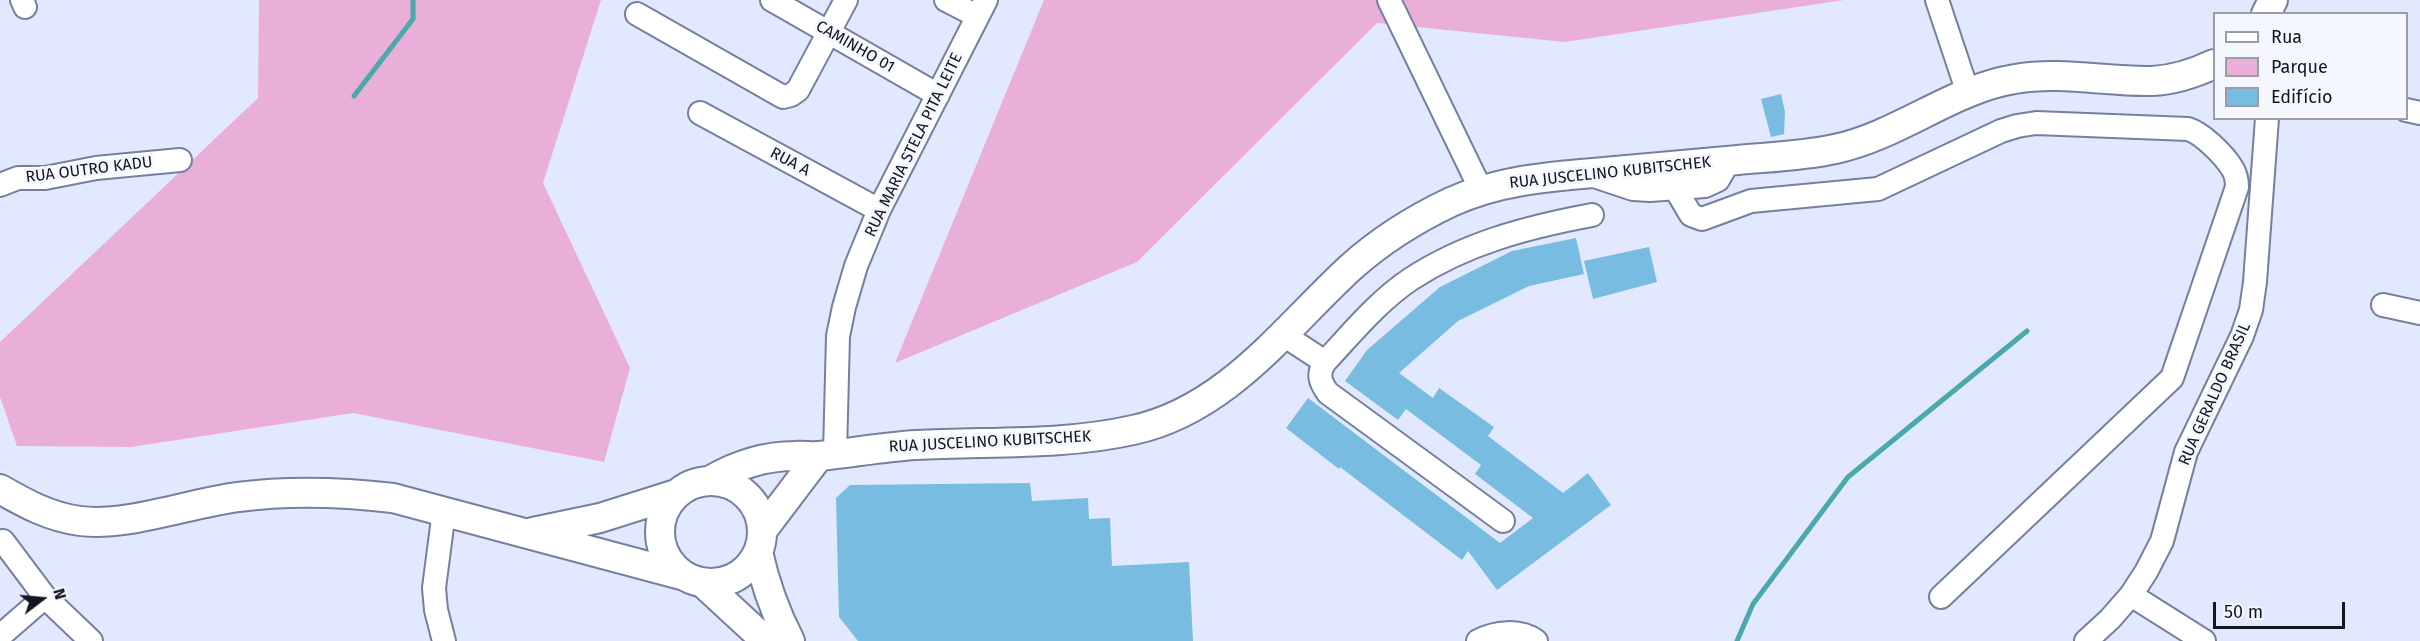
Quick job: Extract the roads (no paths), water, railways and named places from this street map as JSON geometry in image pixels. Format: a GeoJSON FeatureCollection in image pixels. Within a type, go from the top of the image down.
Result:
{"type":"FeatureCollection","features":[{"type":"Feature","properties":{"kind":"main road","name":"RUA JUSCELINO KUBITSCHEK"},"geometry":{"type":"LineString","coordinates":[[711,480],[729,470],[762,459],[827,455],[914,445],[1051,441],[1134,430],[1171,419],[1204,402],[1228,385],[1376,246],[1413,221],[1450,202],[1481,190],[1546,177],[1809,154],[1854,144],[1890,131],[1968,93],[1994,83],[2036,76],[2152,81],[2176,78],[2213,64]]}},
{"type":"Feature","properties":{"kind":"main road"},"geometry":{"type":"LineString","coordinates":[[0,489],[33,508],[82,521],[109,521],[235,497],[271,493],[372,495],[418,503],[693,579],[719,583],[735,577],[748,567],[760,542],[827,455]]}},
{"type":"Feature","properties":{"kind":"main road"},"geometry":{"type":"LineString","coordinates":[[526,533],[600,518],[676,494],[698,482],[711,480],[726,483],[752,501],[759,516],[765,583],[790,641]]}},
{"type":"Feature","properties":{"kind":"main road"},"geometry":{"type":"LineString","coordinates":[[676,494],[665,509],[660,528],[662,546],[670,564],[693,579],[766,641]]}},
{"type":"Feature","properties":{"kind":"street","name":"CAMINHO 01"},"geometry":{"type":"LineString","coordinates":[[772,0],[938,94]]}},
{"type":"Feature","properties":{"kind":"street"},"geometry":{"type":"LineString","coordinates":[[638,14],[783,97],[798,90],[846,0]]}},
{"type":"Feature","properties":{"kind":"street"},"geometry":{"type":"LineString","coordinates":[[946,0],[981,8]]}},
{"type":"Feature","properties":{"kind":"street"},"geometry":{"type":"LineString","coordinates":[[1389,0],[1481,190]]}},
{"type":"Feature","properties":{"kind":"street"},"geometry":{"type":"LineString","coordinates":[[1937,0],[1968,93]]}},
{"type":"Feature","properties":{"kind":"street","name":"RUA MARIA STELA PITA LEITE"},"geometry":{"type":"LineString","coordinates":[[827,455],[838,336],[856,266],[879,210],[981,8]]}},
{"type":"Feature","properties":{"kind":"street","name":"RUA A"},"geometry":{"type":"LineString","coordinates":[[700,113],[879,210]]}},
{"type":"Feature","properties":{"kind":"street","name":"RUA GERALDO BRASIL"},"geometry":{"type":"LineString","coordinates":[[2086,641],[2110,620],[2131,595],[2162,541],[2186,452],[2242,336],[2251,310],[2259,249],[2267,120]]}},
{"type":"Feature","properties":{"kind":"street"},"geometry":{"type":"LineString","coordinates":[[1675,188],[1691,215],[1702,219],[1751,201],[1878,189],[2001,131],[2036,123],[2188,129],[2196,131],[2203,137],[2232,168],[2236,177],[2236,187],[2172,378],[1941,597]]}},
{"type":"Feature","properties":{"kind":"street","name":"RUA OUTRO KADU"},"geometry":{"type":"LineString","coordinates":[[0,185],[18,178],[45,178],[96,168],[180,160]]}},
{"type":"Feature","properties":{"kind":"street"},"geometry":{"type":"LineString","coordinates":[[1586,174],[1633,189],[1675,188],[1711,184],[1718,180],[1729,161]]}},
{"type":"Feature","properties":{"kind":"street"},"geometry":{"type":"LineString","coordinates":[[1503,521],[1328,393],[1320,376],[1320,369],[1369,313],[1410,279],[1466,249],[1526,228],[1592,215]]}},
{"type":"Feature","properties":{"kind":"street"},"geometry":{"type":"LineString","coordinates":[[2383,305],[2420,313]]}},
{"type":"Feature","properties":{"kind":"street"},"geometry":{"type":"LineString","coordinates":[[1282,334],[1325,362]]}},
{"type":"Feature","properties":{"kind":"street"},"geometry":{"type":"LineString","coordinates":[[444,511],[434,588],[436,610],[444,641]]}},
{"type":"Feature","properties":{"kind":"street"},"geometry":{"type":"LineString","coordinates":[[3,541],[45,597],[91,641]]}},
{"type":"Feature","properties":{"kind":"street"},"geometry":{"type":"LineString","coordinates":[[2131,595],[2204,641]]}},
{"type":"Feature","properties":{"kind":"street"},"geometry":{"type":"LineString","coordinates":[[0,636],[45,597]]}},
{"type":"Feature","properties":{"kind":"street"},"geometry":{"type":"LineString","coordinates":[[1478,641],[1489,635],[1517,633],[1536,641]]}},
{"type":"Feature","properties":{"kind":"waterway"},"geometry":{"type":"LineString","coordinates":[[354,96],[413,19],[413,0]]}},
{"type":"Feature","properties":{"kind":"waterway"},"geometry":{"type":"LineString","coordinates":[[1737,641],[1753,604],[1848,477],[2027,331]]}}]}
